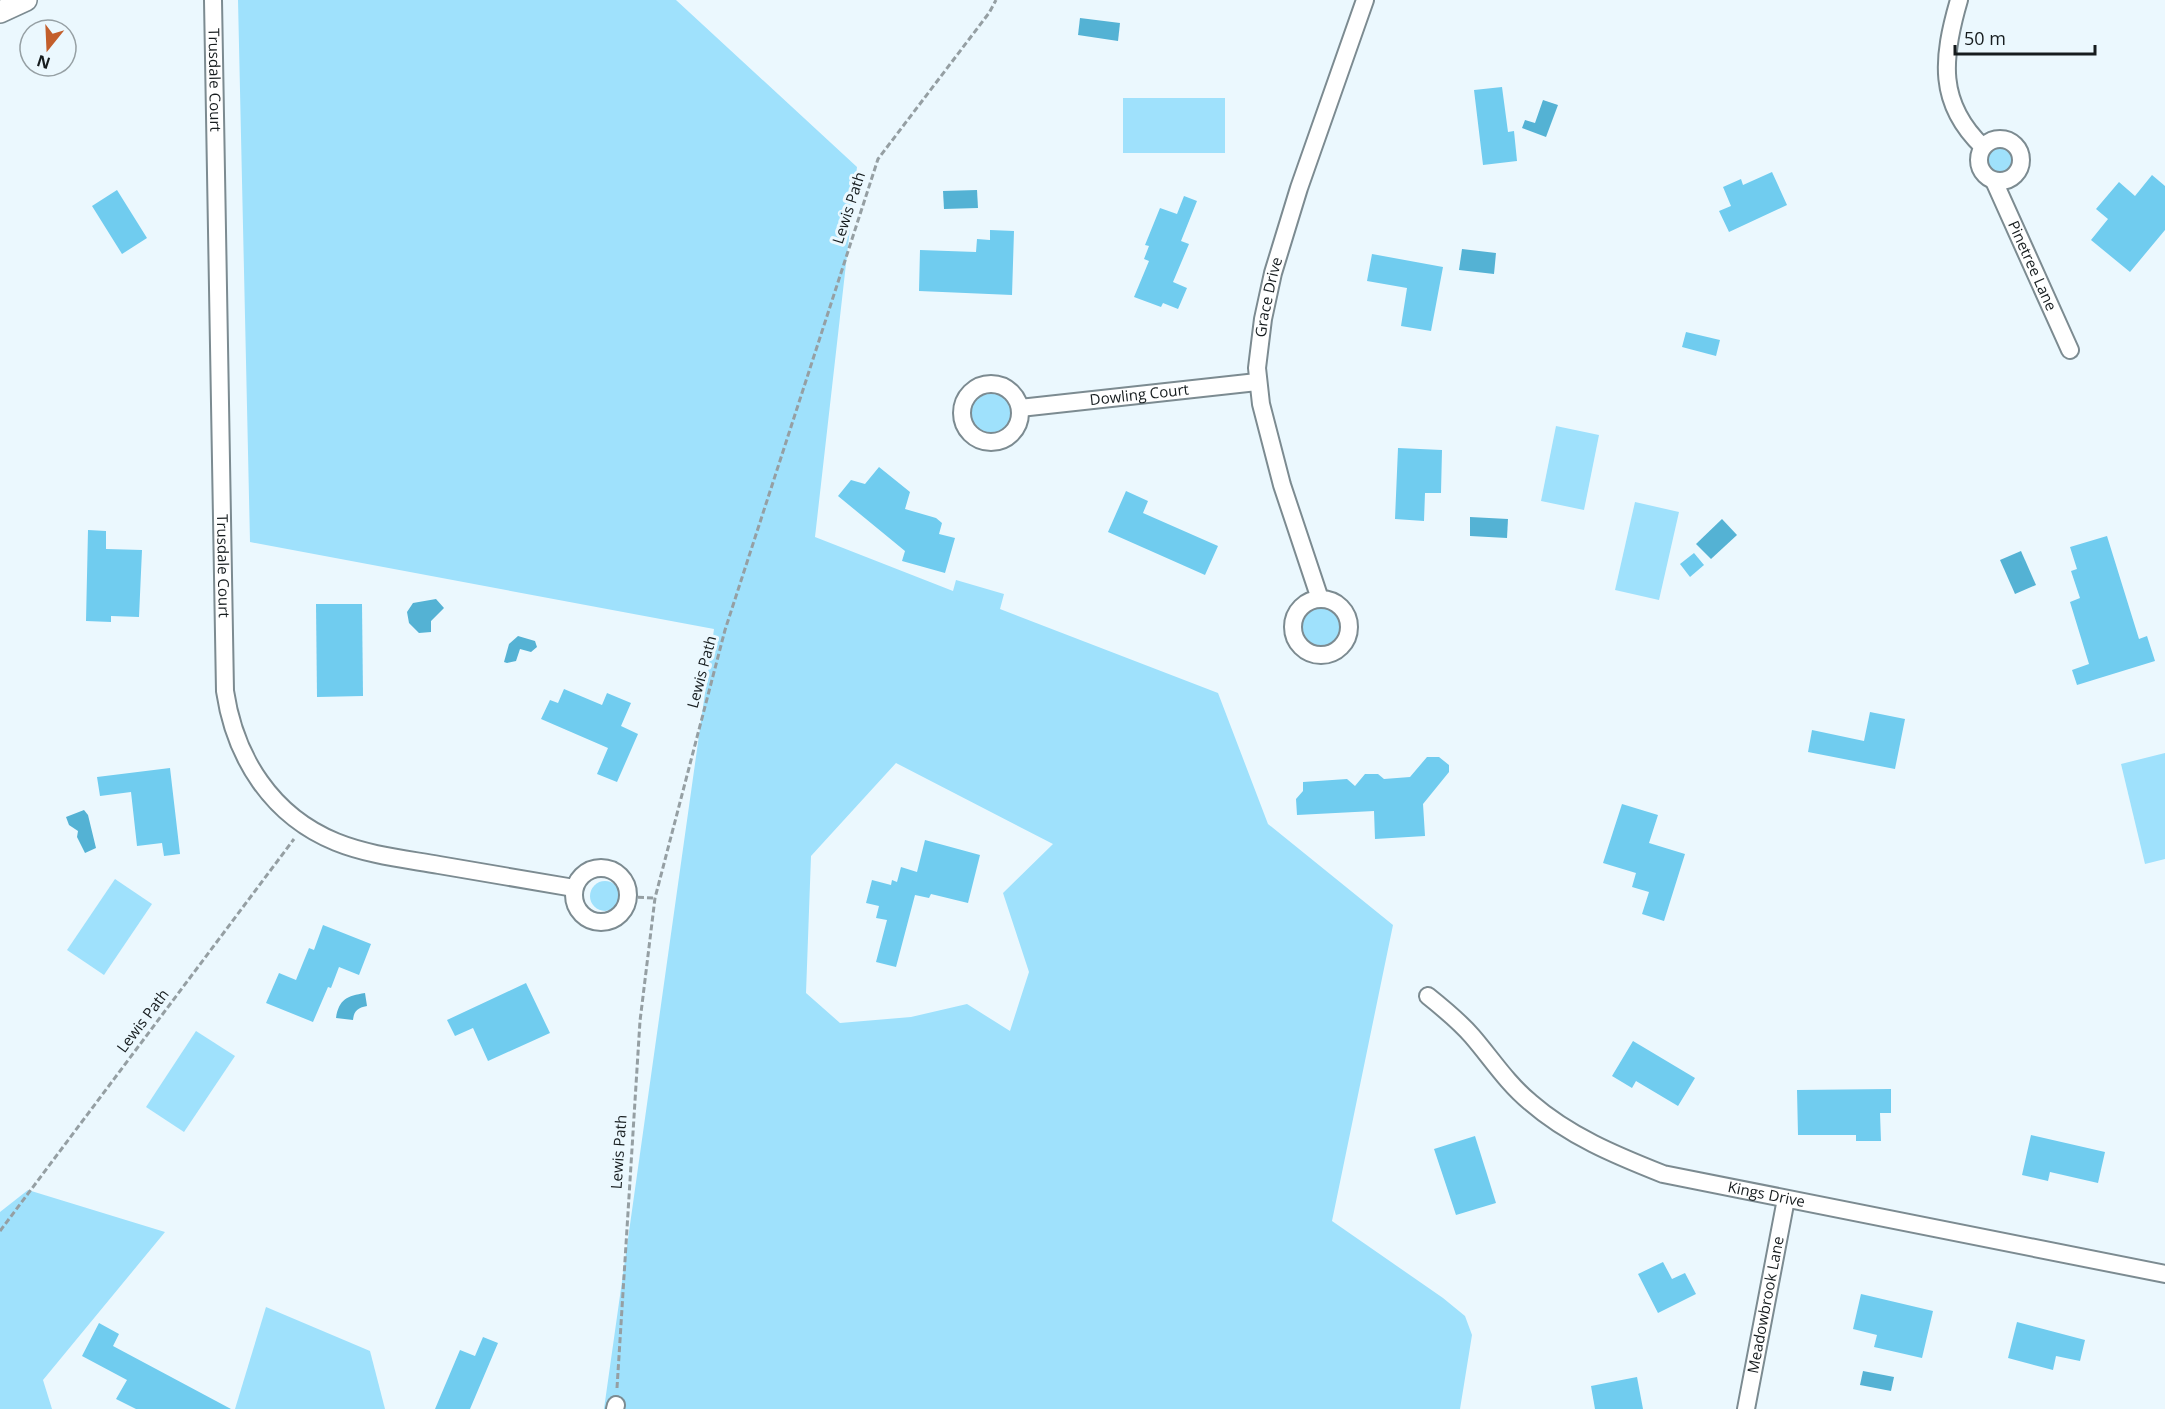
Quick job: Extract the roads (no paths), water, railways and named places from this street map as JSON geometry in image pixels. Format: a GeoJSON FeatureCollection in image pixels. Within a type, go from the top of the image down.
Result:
{"type":"FeatureCollection","features":[{"type":"Feature","properties":{"kind":"street"},"geometry":{"type":"LineString","coordinates":[[0,12],[26,0]]}},
{"type":"Feature","properties":{"kind":"street","name":"Trusdale Court"},"geometry":{"type":"LineString","coordinates":[[213,0],[225,692],[229,720],[238,745],[260,785],[279,807],[305,825],[338,843],[391,857],[574,888]]}},
{"type":"Feature","properties":{"kind":"street","name":"Grace Drive"},"geometry":{"type":"LineString","coordinates":[[1320,599],[1282,485],[1257,382],[1263,319],[1273,273],[1299,188],[1365,0]]}},
{"type":"Feature","properties":{"kind":"street"},"geometry":{"type":"LineString","coordinates":[[1959,0],[1949,44],[1950,97],[1960,123],[1983,147],[1994,140],[2007,140],[2013,143],[2021,154],[2021,167],[2013,177],[1994,181]]}},
{"type":"Feature","properties":{"kind":"street","name":"Pinetree Lane"},"geometry":{"type":"LineString","coordinates":[[1983,147],[1978,160],[1980,166],[1983,173],[1994,181],[2070,350]]}},
{"type":"Feature","properties":{"kind":"street","name":"Dowling Court"},"geometry":{"type":"LineString","coordinates":[[1020,408],[1257,382]]}},
{"type":"Feature","properties":{"kind":"street"},"geometry":{"type":"LineString","coordinates":[[601,867],[618,873],[624,880],[629,897],[626,906],[614,919],[597,922],[581,914],[576,906],[574,888],[584,873],[601,867]]}},
{"type":"Feature","properties":{"kind":"street","name":"Kings Drive"},"geometry":{"type":"LineString","coordinates":[[1428,996],[1464,1028],[1497,1068],[1529,1101],[1554,1121],[1602,1150],[1663,1174],[2165,1274]]}},
{"type":"Feature","properties":{"kind":"street","name":"Meadowbrook Lane"},"geometry":{"type":"LineString","coordinates":[[1746,1409],[1786,1200]]}}]}
